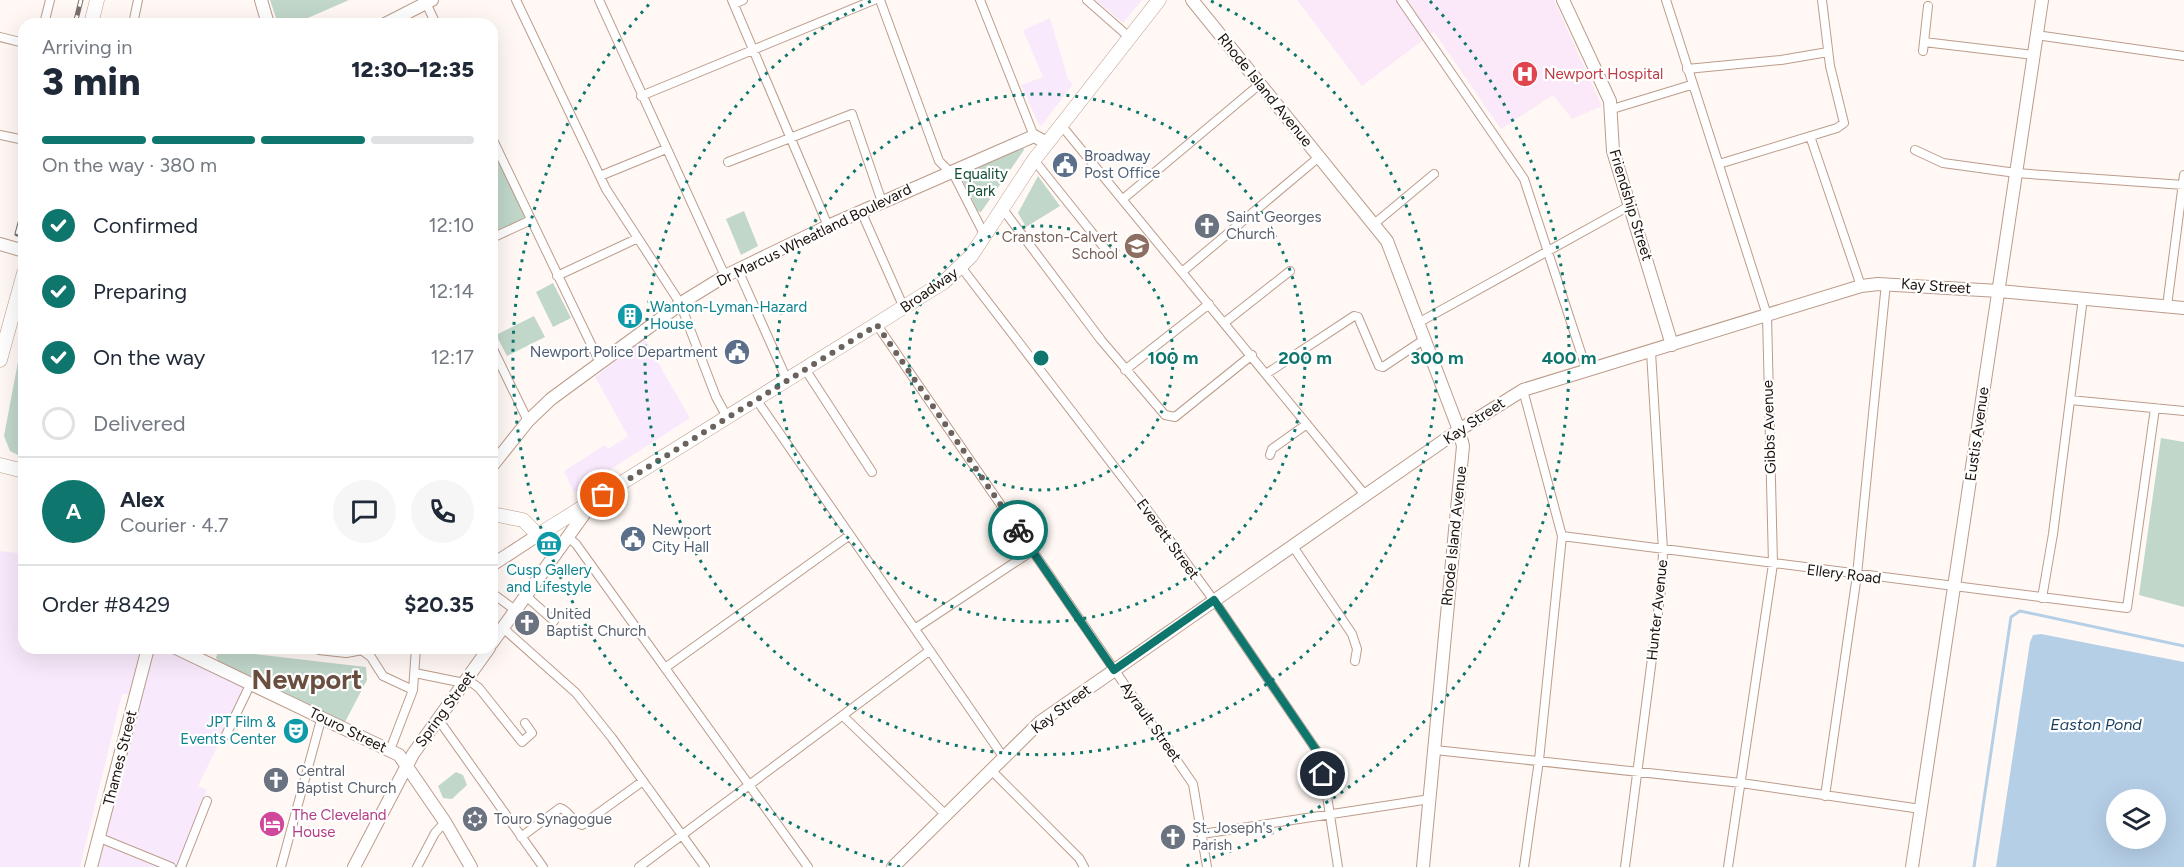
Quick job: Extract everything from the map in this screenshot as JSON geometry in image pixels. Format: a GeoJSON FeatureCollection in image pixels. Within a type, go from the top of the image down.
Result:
{"type":"FeatureCollection","features":[{"type":"Feature","properties":{"kind":"main road"},"geometry":{"type":"LineString","coordinates":[[92,18],[97,0]]}},
{"type":"Feature","properties":{"kind":"main road","name":"Broadway"},"geometry":{"type":"LineString","coordinates":[[538,535],[756,399],[785,375],[805,369],[934,290],[962,267],[1034,160],[1041,140],[1061,125],[1159,0]]}},
{"type":"Feature","properties":{"kind":"main road"},"geometry":{"type":"LineString","coordinates":[[0,360],[18,295]]}},
{"type":"Feature","properties":{"kind":"main road"},"geometry":{"type":"LineString","coordinates":[[0,465],[18,470]]}},
{"type":"Feature","properties":{"kind":"main road"},"geometry":{"type":"LineString","coordinates":[[498,514],[523,520],[538,535]]}},
{"type":"Feature","properties":{"kind":"street"},"geometry":{"type":"LineString","coordinates":[[46,18],[50,0]]}},
{"type":"Feature","properties":{"kind":"street"},"geometry":{"type":"LineString","coordinates":[[134,18],[138,0]]}},
{"type":"Feature","properties":{"kind":"street"},"geometry":{"type":"LineString","coordinates":[[261,0],[266,18]]}},
{"type":"Feature","properties":{"kind":"street"},"geometry":{"type":"LineString","coordinates":[[516,0],[600,176],[636,239],[680,303],[716,397],[727,417]]}},
{"type":"Feature","properties":{"kind":"street"},"geometry":{"type":"LineString","coordinates":[[599,0],[725,276]]}},
{"type":"Feature","properties":{"kind":"street"},"geometry":{"type":"LineString","coordinates":[[743,0],[733,2],[828,226]]}},
{"type":"Feature","properties":{"kind":"street"},"geometry":{"type":"LineString","coordinates":[[641,96],[874,0]]}},
{"type":"Feature","properties":{"kind":"street"},"geometry":{"type":"LineString","coordinates":[[880,0],[939,161],[955,177],[985,236]]}},
{"type":"Feature","properties":{"kind":"street"},"geometry":{"type":"LineString","coordinates":[[980,0],[1041,140]]}},
{"type":"Feature","properties":{"kind":"street"},"geometry":{"type":"LineString","coordinates":[[1087,0],[1130,37]]}},
{"type":"Feature","properties":{"kind":"street","name":"Rhode Island Avenue"},"geometry":{"type":"LineString","coordinates":[[1192,0],[1386,241],[1460,430],[1463,446],[1423,867]]}},
{"type":"Feature","properties":{"kind":"street"},"geometry":{"type":"LineString","coordinates":[[1401,0],[1524,179],[1587,370]]}},
{"type":"Feature","properties":{"kind":"street","name":"Friendship Street"},"geometry":{"type":"LineString","coordinates":[[1563,0],[1610,101],[1613,152],[1672,345]]}},
{"type":"Feature","properties":{"kind":"street","name":"Gibbs Avenue"},"geometry":{"type":"LineString","coordinates":[[1666,0],[1691,85],[1767,315],[1773,564],[1728,867]]}},
{"type":"Feature","properties":{"kind":"street"},"geometry":{"type":"LineString","coordinates":[[1719,164],[1841,127],[1844,123],[1828,52],[1822,0]]}},
{"type":"Feature","properties":{"kind":"street","name":"Eustis Avenue"},"geometry":{"type":"LineString","coordinates":[[1912,867],[2042,0]]}},
{"type":"Feature","properties":{"kind":"street"},"geometry":{"type":"LineString","coordinates":[[397,18],[429,2],[434,18]]}},
{"type":"Feature","properties":{"kind":"street"},"geometry":{"type":"LineString","coordinates":[[1928,6],[1923,47],[2034,55]]}},
{"type":"Feature","properties":{"kind":"street"},"geometry":{"type":"LineString","coordinates":[[2036,35],[2184,56]]}},
{"type":"Feature","properties":{"kind":"street"},"geometry":{"type":"LineString","coordinates":[[0,37],[18,42]]}},
{"type":"Feature","properties":{"kind":"street"},"geometry":{"type":"LineString","coordinates":[[1687,69],[1781,60],[1828,52]]}},
{"type":"Feature","properties":{"kind":"street"},"geometry":{"type":"LineString","coordinates":[[1123,199],[1260,84]]}},
{"type":"Feature","properties":{"kind":"street"},"geometry":{"type":"LineString","coordinates":[[1610,110],[1691,85]]}},
{"type":"Feature","properties":{"kind":"street"},"geometry":{"type":"LineString","coordinates":[[728,162],[852,114],[882,202]]}},
{"type":"Feature","properties":{"kind":"street"},"geometry":{"type":"LineString","coordinates":[[1061,125],[1365,495]]}},
{"type":"Feature","properties":{"kind":"street"},"geometry":{"type":"LineString","coordinates":[[0,135],[18,139]]}},
{"type":"Feature","properties":{"kind":"street"},"geometry":{"type":"LineString","coordinates":[[1810,136],[1861,286]]}},
{"type":"Feature","properties":{"kind":"street","name":"Dr Marcus Wheatland Boulevard"},"geometry":{"type":"LineString","coordinates":[[498,458],[528,421],[551,399],[680,303],[725,276],[828,226],[949,172],[1041,140]]}},
{"type":"Feature","properties":{"kind":"street"},"geometry":{"type":"LineString","coordinates":[[600,176],[666,149]]}},
{"type":"Feature","properties":{"kind":"street"},"geometry":{"type":"LineString","coordinates":[[1916,150],[1944,162],[2016,172],[2183,185]]}},
{"type":"Feature","properties":{"kind":"street"},"geometry":{"type":"LineString","coordinates":[[498,151],[600,363]]}},
{"type":"Feature","properties":{"kind":"street"},"geometry":{"type":"LineString","coordinates":[[1182,272],[1319,157]]}},
{"type":"Feature","properties":{"kind":"street"},"geometry":{"type":"LineString","coordinates":[[1034,160],[1110,255]]}},
{"type":"Feature","properties":{"kind":"street"},"geometry":{"type":"LineString","coordinates":[[1374,224],[1434,174]]}},
{"type":"Feature","properties":{"kind":"street"},"geometry":{"type":"LineString","coordinates":[[2167,306],[2184,175]]}},
{"type":"Feature","properties":{"kind":"street"},"geometry":{"type":"LineString","coordinates":[[1418,323],[1631,205]]}},
{"type":"Feature","properties":{"kind":"street"},"geometry":{"type":"LineString","coordinates":[[1002,208],[1125,370],[1170,417],[1175,417],[1252,355]]}},
{"type":"Feature","properties":{"kind":"street"},"geometry":{"type":"LineString","coordinates":[[861,212],[904,308]]}},
{"type":"Feature","properties":{"kind":"street"},"geometry":{"type":"LineString","coordinates":[[498,235],[531,220]]}},
{"type":"Feature","properties":{"kind":"street"},"geometry":{"type":"LineString","coordinates":[[557,276],[636,239]]}},
{"type":"Feature","properties":{"kind":"street"},"geometry":{"type":"LineString","coordinates":[[0,244],[18,249]]}},
{"type":"Feature","properties":{"kind":"street","name":"Everett Street"},"geometry":{"type":"LineString","coordinates":[[962,267],[1214,600],[1321,757],[1338,867]]}},
{"type":"Feature","properties":{"kind":"street"},"geometry":{"type":"LineString","coordinates":[[738,270],[785,375]]}},
{"type":"Feature","properties":{"kind":"street"},"geometry":{"type":"LineString","coordinates":[[1224,323],[1290,271]]}},
{"type":"Feature","properties":{"kind":"street"},"geometry":{"type":"LineString","coordinates":[[1825,796],[1857,575],[1886,283]]}},
{"type":"Feature","properties":{"kind":"street","name":"Kay Street"},"geometry":{"type":"LineString","coordinates":[[893,867],[1040,722],[1292,545],[1460,430],[1523,390],[1861,286],[1886,283],[2184,308]]}},
{"type":"Feature","properties":{"kind":"street"},"geometry":{"type":"LineString","coordinates":[[2042,598],[2083,298]]}},
{"type":"Feature","properties":{"kind":"street"},"geometry":{"type":"LineString","coordinates":[[1125,370],[1209,304]]}},
{"type":"Feature","properties":{"kind":"street"},"geometry":{"type":"LineString","coordinates":[[1266,374],[1354,316],[1358,317],[1379,366],[1383,367],[1425,339]]}},
{"type":"Feature","properties":{"kind":"street","name":"Ayrault Street"},"geometry":{"type":"LineString","coordinates":[[877,325],[1193,784],[1207,867]]}},
{"type":"Feature","properties":{"kind":"street","name":"Hunter Avenue"},"geometry":{"type":"LineString","coordinates":[[1625,867],[1659,613],[1663,550],[1651,352]]}},
{"type":"Feature","properties":{"kind":"street"},"geometry":{"type":"LineString","coordinates":[[498,359],[528,421]]}},
{"type":"Feature","properties":{"kind":"street"},"geometry":{"type":"LineString","coordinates":[[805,369],[872,472]]}},
{"type":"Feature","properties":{"kind":"street"},"geometry":{"type":"LineString","coordinates":[[1523,390],[1562,536],[1539,760],[1524,867]]}},
{"type":"Feature","properties":{"kind":"street"},"geometry":{"type":"LineString","coordinates":[[756,399],[1004,758]]}},
{"type":"Feature","properties":{"kind":"street"},"geometry":{"type":"LineString","coordinates":[[2070,400],[2184,411]]}},
{"type":"Feature","properties":{"kind":"street","name":"Ellery Road"},"geometry":{"type":"LineString","coordinates":[[1562,536],[1954,588],[2127,608],[2155,408]]}},
{"type":"Feature","properties":{"kind":"street"},"geometry":{"type":"LineString","coordinates":[[1270,455],[1272,449],[1307,424]]}},
{"type":"Feature","properties":{"kind":"street"},"geometry":{"type":"LineString","coordinates":[[498,635],[593,501]]}},
{"type":"Feature","properties":{"kind":"street","name":"Broadway"},"geometry":{"type":"LineString","coordinates":[[498,561],[538,535]]}},
{"type":"Feature","properties":{"kind":"street"},"geometry":{"type":"LineString","coordinates":[[664,668],[850,535]]}},
{"type":"Feature","properties":{"kind":"street"},"geometry":{"type":"LineString","coordinates":[[567,537],[576,544],[808,867]]}},
{"type":"Feature","properties":{"kind":"street"},"geometry":{"type":"LineString","coordinates":[[1292,545],[1352,634],[1356,642],[1356,661]]}},
{"type":"Feature","properties":{"kind":"street"},"geometry":{"type":"LineString","coordinates":[[916,628],[1032,551]]}},
{"type":"Feature","properties":{"kind":"street"},"geometry":{"type":"LineString","coordinates":[[526,596],[554,621]]}},
{"type":"Feature","properties":{"kind":"street"},"geometry":{"type":"LineString","coordinates":[[498,597],[515,610]]}},
{"type":"Feature","properties":{"kind":"street"},"geometry":{"type":"LineString","coordinates":[[503,628],[576,693],[705,867]]}},
{"type":"Feature","properties":{"kind":"street"},"geometry":{"type":"LineString","coordinates":[[639,867],[929,651]]}},
{"type":"Feature","properties":{"kind":"street","name":"Thames Street"},"geometry":{"type":"LineString","coordinates":[[91,867],[146,654]]}},
{"type":"Feature","properties":{"kind":"street","name":"Touro Street"},"geometry":{"type":"LineString","coordinates":[[188,654],[322,716],[399,755],[445,822],[471,867]]}},
{"type":"Feature","properties":{"kind":"street"},"geometry":{"type":"LineString","coordinates":[[201,654],[205,662]]}},
{"type":"Feature","properties":{"kind":"street"},"geometry":{"type":"LineString","coordinates":[[368,654],[383,676],[413,690]]}},
{"type":"Feature","properties":{"kind":"street"},"geometry":{"type":"LineString","coordinates":[[390,750],[413,690],[416,654]]}},
{"type":"Feature","properties":{"kind":"street","name":"Spring Street"},"geometry":{"type":"LineString","coordinates":[[354,867],[408,767],[412,754],[485,654]]}},
{"type":"Feature","properties":{"kind":"street"},"geometry":{"type":"LineString","coordinates":[[416,673],[477,685],[522,742],[532,733],[525,723]]}},
{"type":"Feature","properties":{"kind":"street"},"geometry":{"type":"LineString","coordinates":[[226,735],[251,683]]}},
{"type":"Feature","properties":{"kind":"street"},"geometry":{"type":"LineString","coordinates":[[281,867],[322,716]]}},
{"type":"Feature","properties":{"kind":"street"},"geometry":{"type":"LineString","coordinates":[[843,716],[945,814]]}},
{"type":"Feature","properties":{"kind":"street"},"geometry":{"type":"LineString","coordinates":[[438,719],[543,867]]}},
{"type":"Feature","properties":{"kind":"street"},"geometry":{"type":"LineString","coordinates":[[1435,750],[1741,783],[1921,809]]}},
{"type":"Feature","properties":{"kind":"street"},"geometry":{"type":"LineString","coordinates":[[991,770],[1072,851],[1084,867]]}},
{"type":"Feature","properties":{"kind":"street"},"geometry":{"type":"LineString","coordinates":[[521,837],[560,808],[565,809],[576,824],[582,825],[643,781]]}},
{"type":"Feature","properties":{"kind":"street"},"geometry":{"type":"LineString","coordinates":[[1202,834],[1430,799]]}},
{"type":"Feature","properties":{"kind":"street"},"geometry":{"type":"LineString","coordinates":[[181,867],[207,801]]}},
{"type":"Feature","properties":{"kind":"street"},"geometry":{"type":"LineString","coordinates":[[417,867],[435,833],[445,822]]}},
{"type":"Feature","properties":{"kind":"street"},"geometry":{"type":"LineString","coordinates":[[100,838],[171,867]]}},
{"type":"Feature","properties":{"kind":"shaded area"},"geometry":{"type":"Polygon","coordinates":[[[1096,0],[1142,0],[1123,23],[1096,0]]]}},
{"type":"Feature","properties":{"kind":"shaded area","name":"Newport Hospital"},"geometry":{"type":"Polygon","coordinates":[[[1297,0],[1554,0],[1602,106],[1572,119],[1553,95],[1501,129],[1434,32],[1362,86],[1297,0]]]}},
{"type":"Feature","properties":{"kind":"shaded area"},"geometry":{"type":"Polygon","coordinates":[[[1050,18],[1068,79],[1073,84],[1042,125],[1039,125],[1021,85],[1043,77],[1023,30],[1050,18]]]}},
{"type":"Feature","properties":{"kind":"shaded area"},"geometry":{"type":"Polygon","coordinates":[[[644,338],[690,418],[574,493],[564,471],[605,445],[608,449],[628,436],[595,377],[644,338]]]}},
{"type":"Feature","properties":{"kind":"shaded area"},"geometry":{"type":"Polygon","coordinates":[[[0,551],[18,553],[18,654],[140,654],[130,695],[122,694],[80,867],[0,867],[0,551]]]}},
{"type":"Feature","properties":{"kind":"shaded area"},"geometry":{"type":"Polygon","coordinates":[[[149,654],[175,654],[246,688],[198,786],[207,790],[177,867],[96,867],[149,654]]]}},
{"type":"Feature","properties":{"kind":"green space"},"geometry":{"type":"Polygon","coordinates":[[[270,0],[349,0],[308,18],[276,18],[270,0]]]}},
{"type":"Feature","properties":{"kind":"green space","name":"Equality Park"},"geometry":{"type":"Polygon","coordinates":[[[1023,147],[1024,150],[981,212],[978,211],[960,175],[1023,147]]]}},
{"type":"Feature","properties":{"kind":"green space"},"geometry":{"type":"Polygon","coordinates":[[[498,158],[527,218],[498,230],[498,158]]]}},
{"type":"Feature","properties":{"kind":"green space"},"geometry":{"type":"Polygon","coordinates":[[[1038,176],[1060,206],[1026,227],[1018,213],[1038,176]]]}},
{"type":"Feature","properties":{"kind":"green space"},"geometry":{"type":"Polygon","coordinates":[[[744,211],[758,246],[741,255],[726,219],[744,211]]]}},
{"type":"Feature","properties":{"kind":"green space"},"geometry":{"type":"Polygon","coordinates":[[[553,283],[571,318],[553,327],[536,292],[553,283]]]}},
{"type":"Feature","properties":{"kind":"green space"},"geometry":{"type":"Polygon","coordinates":[[[534,316],[545,337],[507,356],[498,339],[498,334],[534,316]]]}},
{"type":"Feature","properties":{"kind":"green space"},"geometry":{"type":"Polygon","coordinates":[[[18,362],[18,455],[10,451],[4,436],[18,362]]]}},
{"type":"Feature","properties":{"kind":"green space"},"geometry":{"type":"Polygon","coordinates":[[[2161,438],[2184,442],[2184,607],[2139,595],[2161,438]]]}},
{"type":"Feature","properties":{"kind":"green space"},"geometry":{"type":"Polygon","coordinates":[[[218,654],[254,654],[366,667],[367,680],[345,722],[218,662],[216,657],[218,654]]]}},
{"type":"Feature","properties":{"kind":"green space"},"geometry":{"type":"Polygon","coordinates":[[[456,772],[463,775],[467,785],[452,799],[443,798],[438,786],[456,772]]]}},
{"type":"Feature","properties":{"kind":"water","name":"Easton Pond"},"geometry":{"type":"Polygon","coordinates":[[[2041,634],[2184,662],[2184,867],[1996,867],[2030,642],[2033,635],[2041,634]]]}},
{"type":"Feature","properties":{"kind":"waterway"},"geometry":{"type":"LineString","coordinates":[[1974,867],[2011,617],[2020,611],[2184,646]]}},
{"type":"Feature","properties":{"kind":"railway"},"geometry":{"type":"LineString","coordinates":[[76,18],[81,0]]}},
{"type":"Feature","properties":{"kind":"way so far"},"geometry":{"type":"LineString","coordinates":[[603,495],[877,325],[1018,530]]}},
{"type":"Feature","properties":{"kind":"place","name":"Newport Hospital"},"geometry":{"type":"Point","coordinates":[1525,74]}},
{"type":"Feature","properties":{"kind":"place","name":"Broadway Post Office"},"geometry":{"type":"Point","coordinates":[1065,165]}},
{"type":"Feature","properties":{"kind":"place","name":"Saint Georges Church"},"geometry":{"type":"Point","coordinates":[1207,226]}},
{"type":"Feature","properties":{"kind":"place","name":"Cranston-Calvert School"},"geometry":{"type":"Point","coordinates":[1137,246]}},
{"type":"Feature","properties":{"kind":"place","name":"Wanton-Lyman-Hazard House"},"geometry":{"type":"Point","coordinates":[630,316]}},
{"type":"Feature","properties":{"kind":"place","name":"Newport Police Department"},"geometry":{"type":"Point","coordinates":[737,352]}},
{"type":"Feature","properties":{"kind":"place","name":"Newport City Hall"},"geometry":{"type":"Point","coordinates":[633,539]}},
{"type":"Feature","properties":{"kind":"place","name":"Cusp Gallery and Lifestyle"},"geometry":{"type":"Point","coordinates":[549,544]}},
{"type":"Feature","properties":{"kind":"place","name":"United Baptist Church"},"geometry":{"type":"Point","coordinates":[527,623]}},
{"type":"Feature","properties":{"kind":"place","name":"JPT Film & Events Center"},"geometry":{"type":"Point","coordinates":[296,731]}},
{"type":"Feature","properties":{"kind":"place","name":"Central Baptist Church"},"geometry":{"type":"Point","coordinates":[276,780]}},
{"type":"Feature","properties":{"kind":"place","name":"Touro Synagogue"},"geometry":{"type":"Point","coordinates":[475,819]}},
{"type":"Feature","properties":{"kind":"place","name":"The Cleveland House"},"geometry":{"type":"Point","coordinates":[272,824]}},
{"type":"Feature","properties":{"kind":"place","name":"St. Joseph's Parish"},"geometry":{"type":"Point","coordinates":[1173,837]}},
{"type":"Feature","properties":{"kind":"district","name":"Newport"},"geometry":{"type":"Point","coordinates":[307,680]}},
{"type":"Feature","properties":{"kind":"route"},"geometry":{"type":"LineString","coordinates":[[1018,530],[1114,670],[1214,600],[1321,757],[1323,774]]}}]}
